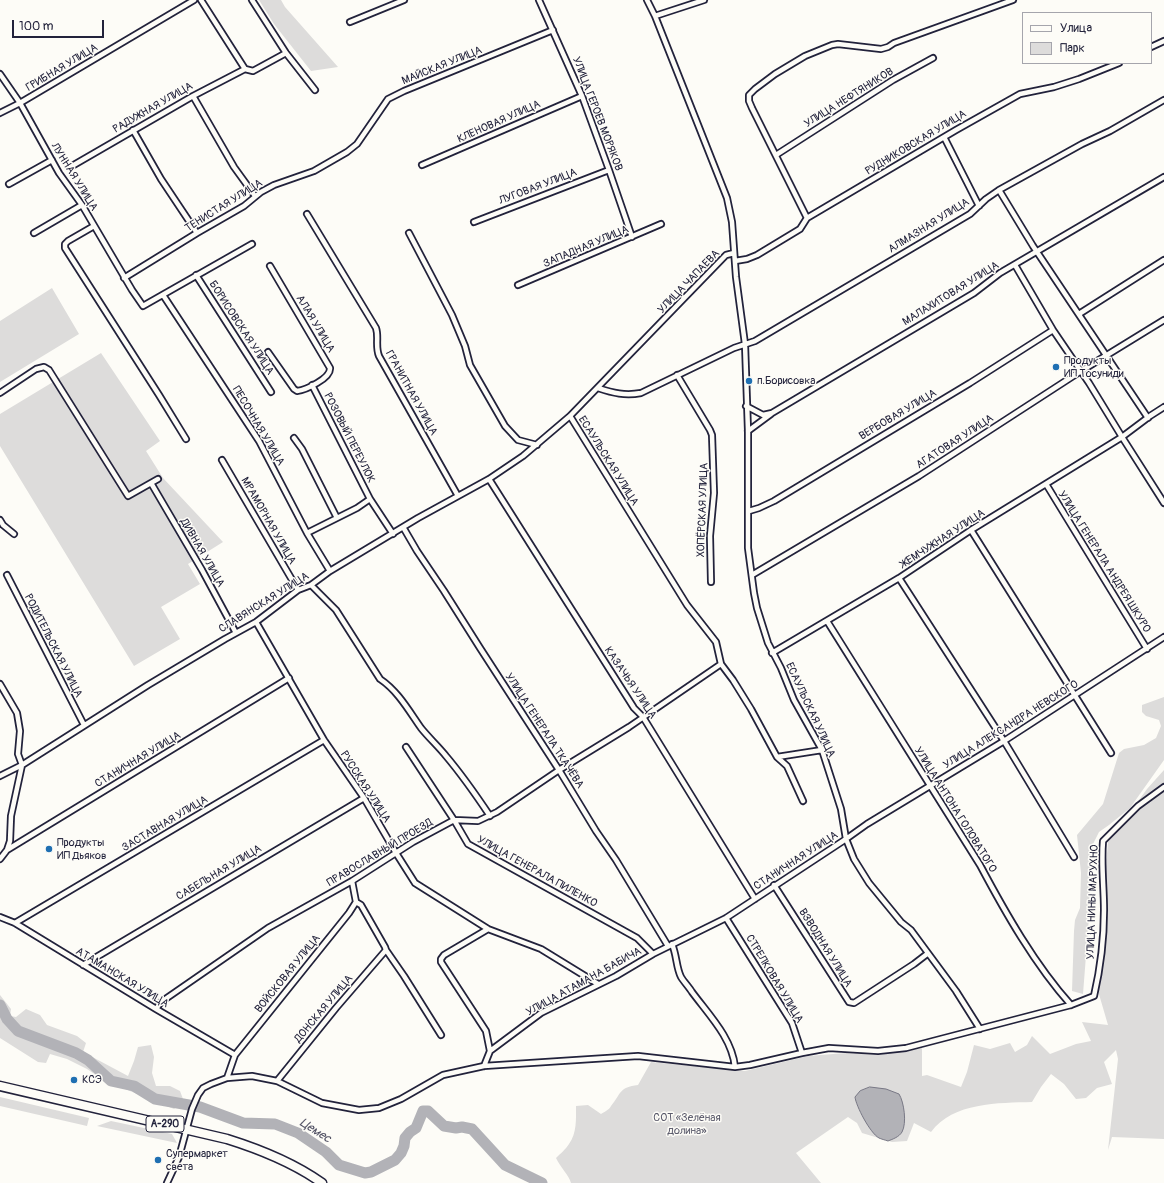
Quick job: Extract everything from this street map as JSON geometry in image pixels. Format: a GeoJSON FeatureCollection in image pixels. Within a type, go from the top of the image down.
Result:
{"type":"FeatureCollection","features":[{"type":"Feature","properties":{"kind":"highway","name":"А-290"},"geometry":{"type":"LineString","coordinates":[[0,1086],[186,1128],[227,1139],[253,1147],[322,1183]]}},
{"type":"Feature","properties":{"kind":"street","name":"ГРИБНАЯ УЛИЦА"},"geometry":{"type":"LineString","coordinates":[[0,113],[20,103],[194,0]]}},
{"type":"Feature","properties":{"kind":"street"},"geometry":{"type":"LineString","coordinates":[[201,0],[245,69]]}},
{"type":"Feature","properties":{"kind":"street"},"geometry":{"type":"LineString","coordinates":[[252,0],[286,54],[315,90]]}},
{"type":"Feature","properties":{"kind":"street"},"geometry":{"type":"LineString","coordinates":[[350,22],[404,0]]}},
{"type":"Feature","properties":{"kind":"street","name":"УЛИЦА ГЕРОЕВ МОРЯКОВ"},"geometry":{"type":"LineString","coordinates":[[539,0],[582,96],[632,237]]}},
{"type":"Feature","properties":{"kind":"street","name":"УЛИЦА ЧАПАЕВА"},"geometry":{"type":"LineString","coordinates":[[537,445],[570,416],[598,388],[726,255],[734,253],[732,222],[727,198],[655,16],[647,0]]}},
{"type":"Feature","properties":{"kind":"street"},"geometry":{"type":"LineString","coordinates":[[655,16],[704,0]]}},
{"type":"Feature","properties":{"kind":"street"},"geometry":{"type":"LineString","coordinates":[[807,218],[749,101],[750,95],[755,89],[775,74],[805,56],[832,45],[845,44],[881,49],[1013,0]]}},
{"type":"Feature","properties":{"kind":"street","name":"МАЙСКАЯ УЛИЦА"},"geometry":{"type":"LineString","coordinates":[[357,144],[388,99],[404,91],[553,30]]}},
{"type":"Feature","properties":{"kind":"street"},"geometry":{"type":"LineString","coordinates":[[1152,47],[1164,41]]}},
{"type":"Feature","properties":{"kind":"street","name":"РАДУЖНАЯ УЛИЦА"},"geometry":{"type":"LineString","coordinates":[[72,166],[192,96],[245,69],[253,71],[286,54]]}},
{"type":"Feature","properties":{"kind":"street","name":"УЛИЦА НЕФТЯНИКОВ"},"geometry":{"type":"LineString","coordinates":[[776,155],[893,80],[933,58]]}},
{"type":"Feature","properties":{"kind":"street","name":"РУДНИКОВСКАЯ УЛИЦА"},"geometry":{"type":"LineString","coordinates":[[735,261],[747,259],[757,255],[800,229],[807,218],[1020,94],[1054,87],[1116,64]]}},
{"type":"Feature","properties":{"kind":"street","name":"ЛУННАЯ УЛИЦА"},"geometry":{"type":"LineString","coordinates":[[0,74],[20,103],[59,173],[82,205],[132,290],[144,306],[163,295]]}},
{"type":"Feature","properties":{"kind":"street"},"geometry":{"type":"LineString","coordinates":[[192,96],[234,167],[255,196]]}},
{"type":"Feature","properties":{"kind":"street","name":"КЛЕНОВАЯ УЛИЦА"},"geometry":{"type":"LineString","coordinates":[[422,165],[582,96]]}},
{"type":"Feature","properties":{"kind":"street","name":"АЛМАЗНАЯ УЛИЦА"},"geometry":{"type":"LineString","coordinates":[[598,388],[617,394],[630,395],[641,393],[677,375],[745,344],[755,341],[970,214],[986,199],[999,190],[1082,144],[1110,131],[1164,100]]}},
{"type":"Feature","properties":{"kind":"street"},"geometry":{"type":"LineString","coordinates":[[133,130],[161,178],[197,233]]}},
{"type":"Feature","properties":{"kind":"street"},"geometry":{"type":"LineString","coordinates":[[944,137],[979,206]]}},
{"type":"Feature","properties":{"kind":"street","name":"ТЕНИСТАЯ УЛИЦА"},"geometry":{"type":"LineString","coordinates":[[124,278],[244,206],[255,196],[274,185],[314,171],[347,152],[357,144]]}},
{"type":"Feature","properties":{"kind":"street"},"geometry":{"type":"LineString","coordinates":[[9,184],[52,160]]}},
{"type":"Feature","properties":{"kind":"street","name":"ЛУГОВАЯ УЛИЦА"},"geometry":{"type":"LineString","coordinates":[[474,222],[609,170]]}},
{"type":"Feature","properties":{"kind":"street","name":"МАЛАХИТОВАЯ УЛИЦА"},"geometry":{"type":"LineString","coordinates":[[748,431],[772,413],[974,293],[1000,273],[1164,177]]}},
{"type":"Feature","properties":{"kind":"street"},"geometry":{"type":"LineString","coordinates":[[999,190],[1037,252],[1148,418]]}},
{"type":"Feature","properties":{"kind":"street"},"geometry":{"type":"LineString","coordinates":[[34,233],[82,205]]}},
{"type":"Feature","properties":{"kind":"street","name":"ГРАНИТНАЯ УЛИЦА"},"geometry":{"type":"LineString","coordinates":[[307,214],[376,328],[378,335],[376,345],[379,356],[458,496]]}},
{"type":"Feature","properties":{"kind":"street","name":"ЗАПАДНАЯ УЛИЦА"},"geometry":{"type":"LineString","coordinates":[[518,285],[661,224]]}},
{"type":"Feature","properties":{"kind":"street"},"geometry":{"type":"LineString","coordinates":[[94,226],[68,241],[65,244],[65,248],[186,439]]}},
{"type":"Feature","properties":{"kind":"street"},"geometry":{"type":"LineString","coordinates":[[409,234],[452,315],[465,346],[470,366],[505,426],[518,440],[537,445]]}},
{"type":"Feature","properties":{"kind":"street"},"geometry":{"type":"LineString","coordinates":[[163,295],[252,244]]}},
{"type":"Feature","properties":{"kind":"street","name":"ЕСАУЛЬСКАЯ УЛИЦА"},"geometry":{"type":"LineString","coordinates":[[734,253],[745,344],[748,431],[748,548],[757,608],[768,643],[772,654],[781,668],[794,700],[822,750],[841,809],[846,839],[854,859],[869,883],[901,922],[911,930],[927,954],[956,991],[980,1029]]}},
{"type":"Feature","properties":{"kind":"street"},"geometry":{"type":"LineString","coordinates":[[1079,314],[1164,260]]}},
{"type":"Feature","properties":{"kind":"street"},"geometry":{"type":"LineString","coordinates":[[1015,265],[1053,330],[1081,371],[1164,503]]}},
{"type":"Feature","properties":{"kind":"street","name":"АЛАЯ УЛИЦА"},"geometry":{"type":"LineString","coordinates":[[270,266],[330,368],[328,375],[312,385]]}},
{"type":"Feature","properties":{"kind":"street","name":"БОРИСОВСКАЯ УЛИЦА"},"geometry":{"type":"LineString","coordinates":[[196,275],[271,392]]}},
{"type":"Feature","properties":{"kind":"street","name":"ПЕСОЧНАЯ УЛИЦА"},"geometry":{"type":"LineString","coordinates":[[163,295],[259,441],[307,533],[330,571]]}},
{"type":"Feature","properties":{"kind":"street","name":"АГАТОВАЯ УЛИЦА"},"geometry":{"type":"LineString","coordinates":[[752,575],[919,476],[1106,355],[1164,320]]}},
{"type":"Feature","properties":{"kind":"street","name":"ВЕРБОВАЯ УЛИЦА"},"geometry":{"type":"LineString","coordinates":[[749,511],[774,501],[970,383],[1053,330]]}},
{"type":"Feature","properties":{"kind":"street"},"geometry":{"type":"LineString","coordinates":[[268,352],[294,389],[297,391],[312,385]]}},
{"type":"Feature","properties":{"kind":"street"},"geometry":{"type":"LineString","coordinates":[[0,393],[36,369],[44,367],[49,370],[128,496],[158,479]]}},
{"type":"Feature","properties":{"kind":"street","name":"ХОПЁРСКАЯ УЛИЦА"},"geometry":{"type":"LineString","coordinates":[[677,375],[712,435],[714,493],[710,536],[711,582]]}},
{"type":"Feature","properties":{"kind":"street","name":"РОЗОВЫЙ ПЕРЕУЛОК"},"geometry":{"type":"LineString","coordinates":[[312,385],[370,499],[393,534]]}},
{"type":"Feature","properties":{"kind":"street"},"geometry":{"type":"LineString","coordinates":[[746,406],[762,415],[772,413]]}},
{"type":"Feature","properties":{"kind":"street","name":"ЖЕМЧУЖНАЯ УЛИЦА"},"geometry":{"type":"LineString","coordinates":[[772,654],[899,578],[971,530],[1122,437],[1164,408]]}},
{"type":"Feature","properties":{"kind":"street","name":"ЕСАУЛЬСКАЯ УЛИЦА"},"geometry":{"type":"LineString","coordinates":[[570,416],[687,605],[716,642],[722,664],[752,709],[777,757],[787,766],[803,801]]}},
{"type":"Feature","properties":{"kind":"street"},"geometry":{"type":"LineString","coordinates":[[294,438],[302,450],[337,518]]}},
{"type":"Feature","properties":{"kind":"street","name":"СЛАВЯНСКАЯ УЛИЦА"},"geometry":{"type":"LineString","coordinates":[[0,776],[22,765],[84,725],[236,632],[256,622],[298,590],[311,585],[330,571],[403,527],[488,479],[537,445]]}},
{"type":"Feature","properties":{"kind":"street","name":"МРАМОРНАЯ УЛИЦА"},"geometry":{"type":"LineString","coordinates":[[222,460],[298,590]]}},
{"type":"Feature","properties":{"kind":"street","name":"КАЗАЧЬЯ УЛИЦА"},"geometry":{"type":"LineString","coordinates":[[488,479],[634,708],[643,717],[755,899]]}},
{"type":"Feature","properties":{"kind":"street","name":"ДИВНАЯ УЛИЦА"},"geometry":{"type":"LineString","coordinates":[[151,483],[236,632]]}},
{"type":"Feature","properties":{"kind":"street","name":"УЛИЦА ГЕНЕРАЛА АНДРЕЯ ШКУРО"},"geometry":{"type":"LineString","coordinates":[[1046,484],[1147,649]]}},
{"type":"Feature","properties":{"kind":"street"},"geometry":{"type":"LineString","coordinates":[[307,533],[357,508],[370,499]]}},
{"type":"Feature","properties":{"kind":"street"},"geometry":{"type":"LineString","coordinates":[[0,520],[3,525],[14,534]]}},
{"type":"Feature","properties":{"kind":"street","name":"УЛИЦА ГЕНЕРАЛА ТКАЧЁВА"},"geometry":{"type":"LineString","coordinates":[[403,527],[676,954],[676,964],[681,977],[726,1038],[734,1055],[735,1067]]}},
{"type":"Feature","properties":{"kind":"street"},"geometry":{"type":"LineString","coordinates":[[971,530],[1111,753]]}},
{"type":"Feature","properties":{"kind":"street","name":"РОДИТЕЛЬСКАЯ УЛИЦА"},"geometry":{"type":"LineString","coordinates":[[7,575],[84,725]]}},
{"type":"Feature","properties":{"kind":"street"},"geometry":{"type":"LineString","coordinates":[[899,578],[1004,740],[1074,856]]}},
{"type":"Feature","properties":{"kind":"street"},"geometry":{"type":"LineString","coordinates":[[311,585],[336,610],[380,679],[395,691],[422,729],[471,787],[490,816]]}},
{"type":"Feature","properties":{"kind":"street","name":"УЛИЦА АНТОНА ГОЛОВАТОГО"},"geometry":{"type":"LineString","coordinates":[[827,621],[980,865],[995,893],[1035,958],[1054,986],[1071,1005]]}},
{"type":"Feature","properties":{"kind":"street","name":"РУССКАЯ УЛИЦА"},"geometry":{"type":"LineString","coordinates":[[256,622],[324,740],[364,798],[415,883],[488,929],[541,949],[598,984]]}},
{"type":"Feature","properties":{"kind":"street","name":"УЛИЦА АЛЕКСАНДРА НЕВСКОГО"},"geometry":{"type":"LineString","coordinates":[[846,839],[867,824],[1004,740],[1164,638]]}},
{"type":"Feature","properties":{"kind":"street"},"geometry":{"type":"LineString","coordinates":[[454,820],[478,821],[490,816],[559,770],[629,727],[722,664]]}},
{"type":"Feature","properties":{"kind":"street","name":"СТАНИЧНАЯ УЛИЦА"},"geometry":{"type":"LineString","coordinates":[[0,859],[7,850],[289,678]]}},
{"type":"Feature","properties":{"kind":"street"},"geometry":{"type":"LineString","coordinates":[[0,684],[17,713],[20,731],[18,754],[22,765],[11,816],[10,841],[7,850]]}},
{"type":"Feature","properties":{"kind":"street","name":"ЗАСТАВНАЯ УЛИЦА"},"geometry":{"type":"LineString","coordinates":[[15,923],[324,740]]}},
{"type":"Feature","properties":{"kind":"street","name":"УЛИЦА ГЕНЕРАЛА ПИЛЕНКО"},"geometry":{"type":"LineString","coordinates":[[406,747],[468,844],[637,938],[652,954]]}},
{"type":"Feature","properties":{"kind":"street"},"geometry":{"type":"LineString","coordinates":[[777,757],[822,750]]}},
{"type":"Feature","properties":{"kind":"street","name":"УЛИЦА НИНЫ МАРУХНО"},"geometry":{"type":"LineString","coordinates":[[1071,1005],[1094,996],[1099,972],[1104,911],[1102,860],[1103,842],[1138,806],[1164,787]]}},
{"type":"Feature","properties":{"kind":"street","name":"САБЕЛЬНАЯ УЛИЦА"},"geometry":{"type":"LineString","coordinates":[[83,965],[364,798]]}},
{"type":"Feature","properties":{"kind":"street","name":"ПРАВОСЛАВНЫЙ ПРОЕЗД"},"geometry":{"type":"LineString","coordinates":[[156,1009],[166,998],[268,928],[352,881],[413,842],[454,820]]}},
{"type":"Feature","properties":{"kind":"street","name":"СТАНИЧНАЯ УЛИЦА"},"geometry":{"type":"LineString","coordinates":[[755,899],[846,839]]}},
{"type":"Feature","properties":{"kind":"street"},"geometry":{"type":"LineString","coordinates":[[352,881],[356,902],[361,905],[386,950],[404,976],[440,1035]]}},
{"type":"Feature","properties":{"kind":"street","name":"ВЗВОДНАЯ УЛИЦА"},"geometry":{"type":"LineString","coordinates":[[774,886],[849,1002],[854,1003],[927,954]]}},
{"type":"Feature","properties":{"kind":"street","name":"УЛИЦА АТАМАНА БАБИЧА"},"geometry":{"type":"LineString","coordinates":[[490,1051],[541,1013],[616,976],[652,954],[726,918],[755,899]]}},
{"type":"Feature","properties":{"kind":"street","name":"ВОЙСКОВАЯ УЛИЦА"},"geometry":{"type":"LineString","coordinates":[[227,1078],[235,1055],[349,914],[356,902]]}},
{"type":"Feature","properties":{"kind":"street","name":"АТАМАНСКАЯ УЛИЦА"},"geometry":{"type":"LineString","coordinates":[[0,917],[15,923],[156,1009],[235,1055]]}},
{"type":"Feature","properties":{"kind":"street","name":"СТРЕЛКОВАЯ УЛИЦА"},"geometry":{"type":"LineString","coordinates":[[726,918],[792,1023],[802,1053]]}},
{"type":"Feature","properties":{"kind":"street"},"geometry":{"type":"LineString","coordinates":[[484,1066],[490,1051],[486,1031],[441,962],[441,959],[444,955],[488,929]]}},
{"type":"Feature","properties":{"kind":"street","name":"ДОНСКАЯ УЛИЦА"},"geometry":{"type":"LineString","coordinates":[[277,1081],[336,1008],[386,950]]}},
{"type":"Feature","properties":{"kind":"street"},"geometry":{"type":"LineString","coordinates":[[167,1183],[179,1157],[195,1100],[204,1088],[227,1078],[252,1076],[277,1081],[322,1104],[359,1110],[379,1108],[401,1099],[443,1074],[484,1066],[638,1056],[735,1067],[829,1048],[878,1051],[906,1048],[1071,1005]]}},
{"type":"Feature","properties":{"kind":"green space"},"geometry":{"type":"Polygon","coordinates":[[[259,0],[281,0],[285,7],[338,67],[311,71],[274,24],[259,0]]]}},
{"type":"Feature","properties":{"kind":"green space"},"geometry":{"type":"Polygon","coordinates":[[[52,288],[79,334],[0,382],[0,321],[52,288]]]}},
{"type":"Feature","properties":{"kind":"green space"},"geometry":{"type":"Polygon","coordinates":[[[101,353],[160,441],[146,451],[163,478],[223,542],[188,564],[200,584],[161,607],[180,639],[134,666],[0,446],[0,414],[101,353]]]}},
{"type":"Feature","properties":{"kind":"green space"},"geometry":{"type":"Polygon","coordinates":[[[1164,697],[1164,760],[1130,808],[1099,832],[1093,844],[1091,855],[1089,917],[1083,994],[1072,991],[1075,920],[1080,908],[1081,873],[1077,835],[1103,804],[1119,753],[1124,749],[1144,745],[1156,738],[1161,726],[1159,720],[1146,716],[1142,712],[1142,705],[1164,697]]]}},
{"type":"Feature","properties":{"kind":"green space","name":"СОТ «Зелёная долина»"},"geometry":{"type":"Polygon","coordinates":[[[1164,770],[1164,1139],[1112,1137],[1108,1150],[1118,1059],[1116,1050],[1104,1062],[1112,1084],[1097,1088],[1086,1098],[1076,1099],[1064,1084],[1051,1074],[1032,1102],[977,1106],[951,1115],[940,1122],[931,1132],[914,1123],[907,1141],[892,1142],[862,1133],[857,1123],[848,1117],[796,1153],[821,1183],[571,1183],[556,1158],[565,1150],[572,1140],[576,1126],[576,1106],[588,1105],[601,1114],[609,1109],[624,1089],[638,1085],[651,1062],[745,1071],[808,1056],[846,1053],[878,1055],[922,1048],[922,1076],[927,1075],[961,1087],[967,1072],[974,1045],[990,1049],[1010,1043],[1015,1052],[1027,1045],[1032,1036],[1050,1054],[1076,1044],[1091,1041],[1082,1022],[1108,1025],[1096,984],[1108,842],[1147,789],[1164,770]]]}},
{"type":"Feature","properties":{"kind":"green space"},"geometry":{"type":"Polygon","coordinates":[[[0,995],[11,1009],[10,1016],[16,1017],[26,1009],[40,1015],[47,1025],[77,1036],[86,1043],[83,1052],[128,1076],[138,1047],[151,1045],[154,1057],[152,1073],[156,1086],[170,1086],[180,1091],[183,1099],[174,1109],[103,1080],[87,1069],[67,1059],[50,1054],[46,1063],[38,1062],[0,1038],[0,995]]]}},
{"type":"Feature","properties":{"kind":"green space"},"geometry":{"type":"Polygon","coordinates":[[[0,1097],[89,1118],[87,1126],[0,1106],[0,1097]]]}},
{"type":"Feature","properties":{"kind":"green space"},"geometry":{"type":"Polygon","coordinates":[[[111,1121],[172,1134],[177,1143],[97,1126],[111,1121]]]}},
{"type":"Feature","properties":{"kind":"shaded area"},"geometry":{"type":"Polygon","coordinates":[[[870,1087],[886,1089],[899,1094],[905,1118],[904,1128],[896,1138],[888,1141],[879,1138],[875,1135],[864,1119],[855,1097],[860,1091],[870,1087]]]}},
{"type":"Feature","properties":{"kind":"waterway","name":"Цемес"},"geometry":{"type":"LineString","coordinates":[[0,1005],[7,1019],[18,1031],[76,1053],[88,1060],[111,1081],[134,1086],[155,1099],[200,1107],[243,1123],[275,1124],[298,1133],[326,1152],[339,1165],[365,1173],[371,1172],[395,1160],[401,1153],[405,1138],[416,1128],[423,1111],[428,1111],[444,1126],[472,1129],[505,1165],[542,1183]]}},
{"type":"Feature","properties":{"kind":"place","name":"Продукты ИП Тосуниди"},"geometry":{"type":"Point","coordinates":[1056,367]}},
{"type":"Feature","properties":{"kind":"place","name":"п.Борисовка"},"geometry":{"type":"Point","coordinates":[749,381]}},
{"type":"Feature","properties":{"kind":"place","name":"Продукты ИП Дьяков"},"geometry":{"type":"Point","coordinates":[49,849]}},
{"type":"Feature","properties":{"kind":"place","name":"КСЭ"},"geometry":{"type":"Point","coordinates":[74,1080]}},
{"type":"Feature","properties":{"kind":"place","name":"Супермаркет света"},"geometry":{"type":"Point","coordinates":[158,1160]}}]}
